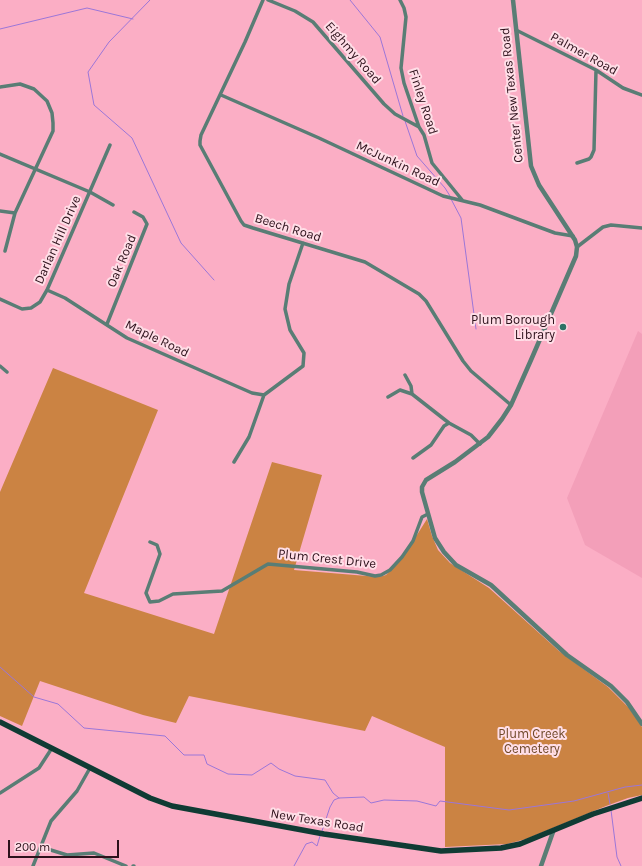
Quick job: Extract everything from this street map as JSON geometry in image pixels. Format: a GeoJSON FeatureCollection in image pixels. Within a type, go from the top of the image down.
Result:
{"type":"FeatureCollection","features":[{"type":"Feature","properties":{"kind":"main road","name":"New Texas Road"},"geometry":{"type":"LineString","coordinates":[[0,722],[150,798],[182,809],[377,842],[441,851],[512,846],[553,832],[593,814],[642,798]]}},
{"type":"Feature","properties":{"kind":"street","name":"Beech Road"},"geometry":{"type":"LineString","coordinates":[[263,0],[221,95],[201,135],[200,145],[241,221],[244,225],[253,228],[365,262],[424,298],[467,366],[480,380],[511,405]]}},
{"type":"Feature","properties":{"kind":"street","name":"Eighmy Road"},"geometry":{"type":"LineString","coordinates":[[268,0],[295,11],[314,22],[384,104],[395,114],[419,127]]}},
{"type":"Feature","properties":{"kind":"street","name":"Finley Road"},"geometry":{"type":"LineString","coordinates":[[400,0],[406,17],[401,68],[402,76],[419,127],[424,135],[432,163],[463,201]]}},
{"type":"Feature","properties":{"kind":"street","name":"Center New Texas Road"},"geometry":{"type":"LineString","coordinates":[[513,0],[531,166],[539,185],[573,236],[577,247]]}},
{"type":"Feature","properties":{"kind":"street","name":"Palmer Road"},"geometry":{"type":"LineString","coordinates":[[516,30],[596,70],[623,88],[642,94]]}},
{"type":"Feature","properties":{"kind":"street"},"geometry":{"type":"LineString","coordinates":[[576,162],[589,159],[594,150],[596,70]]}},
{"type":"Feature","properties":{"kind":"street"},"geometry":{"type":"LineString","coordinates":[[0,87],[20,84],[34,89],[47,101],[52,113],[53,131],[15,213],[4,251]]}},
{"type":"Feature","properties":{"kind":"street","name":"McJunkin Road"},"geometry":{"type":"LineString","coordinates":[[221,95],[319,138],[444,196],[497,210],[555,233],[573,236]]}},
{"type":"Feature","properties":{"kind":"street","name":"Darlan Hill Drive"},"geometry":{"type":"LineString","coordinates":[[0,299],[22,309],[31,308],[40,302],[47,290],[110,145]]}},
{"type":"Feature","properties":{"kind":"street"},"geometry":{"type":"LineString","coordinates":[[0,154],[90,192],[113,205]]}},
{"type":"Feature","properties":{"kind":"street"},"geometry":{"type":"LineString","coordinates":[[0,211],[15,213]]}},
{"type":"Feature","properties":{"kind":"street","name":"Oak Road"},"geometry":{"type":"LineString","coordinates":[[107,324],[147,224],[143,216],[134,212]]}},
{"type":"Feature","properties":{"kind":"street"},"geometry":{"type":"LineString","coordinates":[[642,228],[611,225],[603,227],[577,247],[576,256],[511,405],[495,429],[480,444],[426,480],[422,487],[422,492],[435,538],[444,552],[456,565],[491,585],[567,655],[611,686],[627,702],[642,724]]}},
{"type":"Feature","properties":{"kind":"street"},"geometry":{"type":"LineString","coordinates":[[234,462],[249,437],[264,395],[303,366],[304,353],[290,330],[285,309],[289,284],[303,243]]}},
{"type":"Feature","properties":{"kind":"street","name":"Maple Road"},"geometry":{"type":"LineString","coordinates":[[47,290],[65,298],[127,338],[252,393],[264,395]]}},
{"type":"Feature","properties":{"kind":"street"},"geometry":{"type":"LineString","coordinates":[[0,366],[7,372]]}},
{"type":"Feature","properties":{"kind":"street"},"geometry":{"type":"LineString","coordinates":[[405,375],[411,386],[412,394]]}},
{"type":"Feature","properties":{"kind":"street"},"geometry":{"type":"LineString","coordinates":[[388,397],[400,390],[412,394],[449,423],[471,435],[480,444]]}},
{"type":"Feature","properties":{"kind":"street"},"geometry":{"type":"LineString","coordinates":[[413,458],[431,445],[444,426],[449,423]]}},
{"type":"Feature","properties":{"kind":"street","name":"Plum Crest Drive"},"geometry":{"type":"LineString","coordinates":[[150,542],[157,545],[160,554],[146,593],[150,602],[159,601],[173,594],[222,591],[268,564],[357,572],[375,576],[382,575],[390,570],[402,557],[413,541],[422,518],[428,514]]}},
{"type":"Feature","properties":{"kind":"street"},"geometry":{"type":"LineString","coordinates":[[0,793],[39,768],[52,748]]}},
{"type":"Feature","properties":{"kind":"street"},"geometry":{"type":"LineString","coordinates":[[33,866],[51,821],[77,791],[90,768]]}},
{"type":"Feature","properties":{"kind":"street"},"geometry":{"type":"LineString","coordinates":[[541,866],[553,832]]}},
{"type":"Feature","properties":{"kind":"street"},"geometry":{"type":"LineString","coordinates":[[41,847],[67,855],[94,853],[126,866]]}},
{"type":"Feature","properties":{"kind":"shaded area"},"geometry":{"type":"Polygon","coordinates":[[[638,331],[642,334],[642,578],[585,545],[567,498],[638,331]]]}},
{"type":"Feature","properties":{"kind":"green space","name":"Plum Creek Cemetery"},"geometry":{"type":"Polygon","coordinates":[[[53,368],[158,410],[84,593],[214,634],[272,462],[322,475],[294,570],[379,577],[386,575],[403,557],[427,519],[438,550],[450,563],[489,588],[559,651],[608,687],[629,708],[642,727],[642,795],[628,798],[606,806],[526,839],[507,844],[445,847],[445,747],[372,716],[365,731],[189,696],[176,723],[143,715],[40,681],[22,726],[0,716],[0,492],[53,368]]]}},
{"type":"Feature","properties":{"kind":"waterway"},"geometry":{"type":"LineString","coordinates":[[150,0],[109,42],[88,72],[94,105],[132,138],[181,243],[214,280]]}},
{"type":"Feature","properties":{"kind":"waterway"},"geometry":{"type":"LineString","coordinates":[[350,0],[380,37],[403,116]]}},
{"type":"Feature","properties":{"kind":"waterway"},"geometry":{"type":"LineString","coordinates":[[0,29],[87,8],[133,19]]}},
{"type":"Feature","properties":{"kind":"waterway"},"geometry":{"type":"LineString","coordinates":[[405,121],[417,156],[445,188],[450,196]]}},
{"type":"Feature","properties":{"kind":"waterway"},"geometry":{"type":"LineString","coordinates":[[451,199],[461,218],[476,329]]}},
{"type":"Feature","properties":{"kind":"waterway"},"geometry":{"type":"LineString","coordinates":[[0,667],[34,697],[58,704],[84,728],[165,736],[184,755],[204,755],[207,764],[228,774],[252,775],[271,763],[279,769],[295,776],[325,780],[333,793],[339,798]]}},
{"type":"Feature","properties":{"kind":"waterway"},"geometry":{"type":"LineString","coordinates":[[322,831],[330,807],[334,800],[339,798],[364,797],[371,803],[384,800],[417,801],[436,806],[440,801],[509,810],[574,801],[625,787],[642,785]]}},
{"type":"Feature","properties":{"kind":"waterway"},"geometry":{"type":"LineString","coordinates":[[608,793],[610,804]]}},
{"type":"Feature","properties":{"kind":"waterway"},"geometry":{"type":"LineString","coordinates":[[611,810],[617,857],[621,866]]}},
{"type":"Feature","properties":{"kind":"waterway"},"geometry":{"type":"LineString","coordinates":[[294,866],[306,844],[312,842],[317,846],[320,836]]}},
{"type":"Feature","properties":{"kind":"place","name":"Plum Borough Library"},"geometry":{"type":"Point","coordinates":[563,327]}}]}
